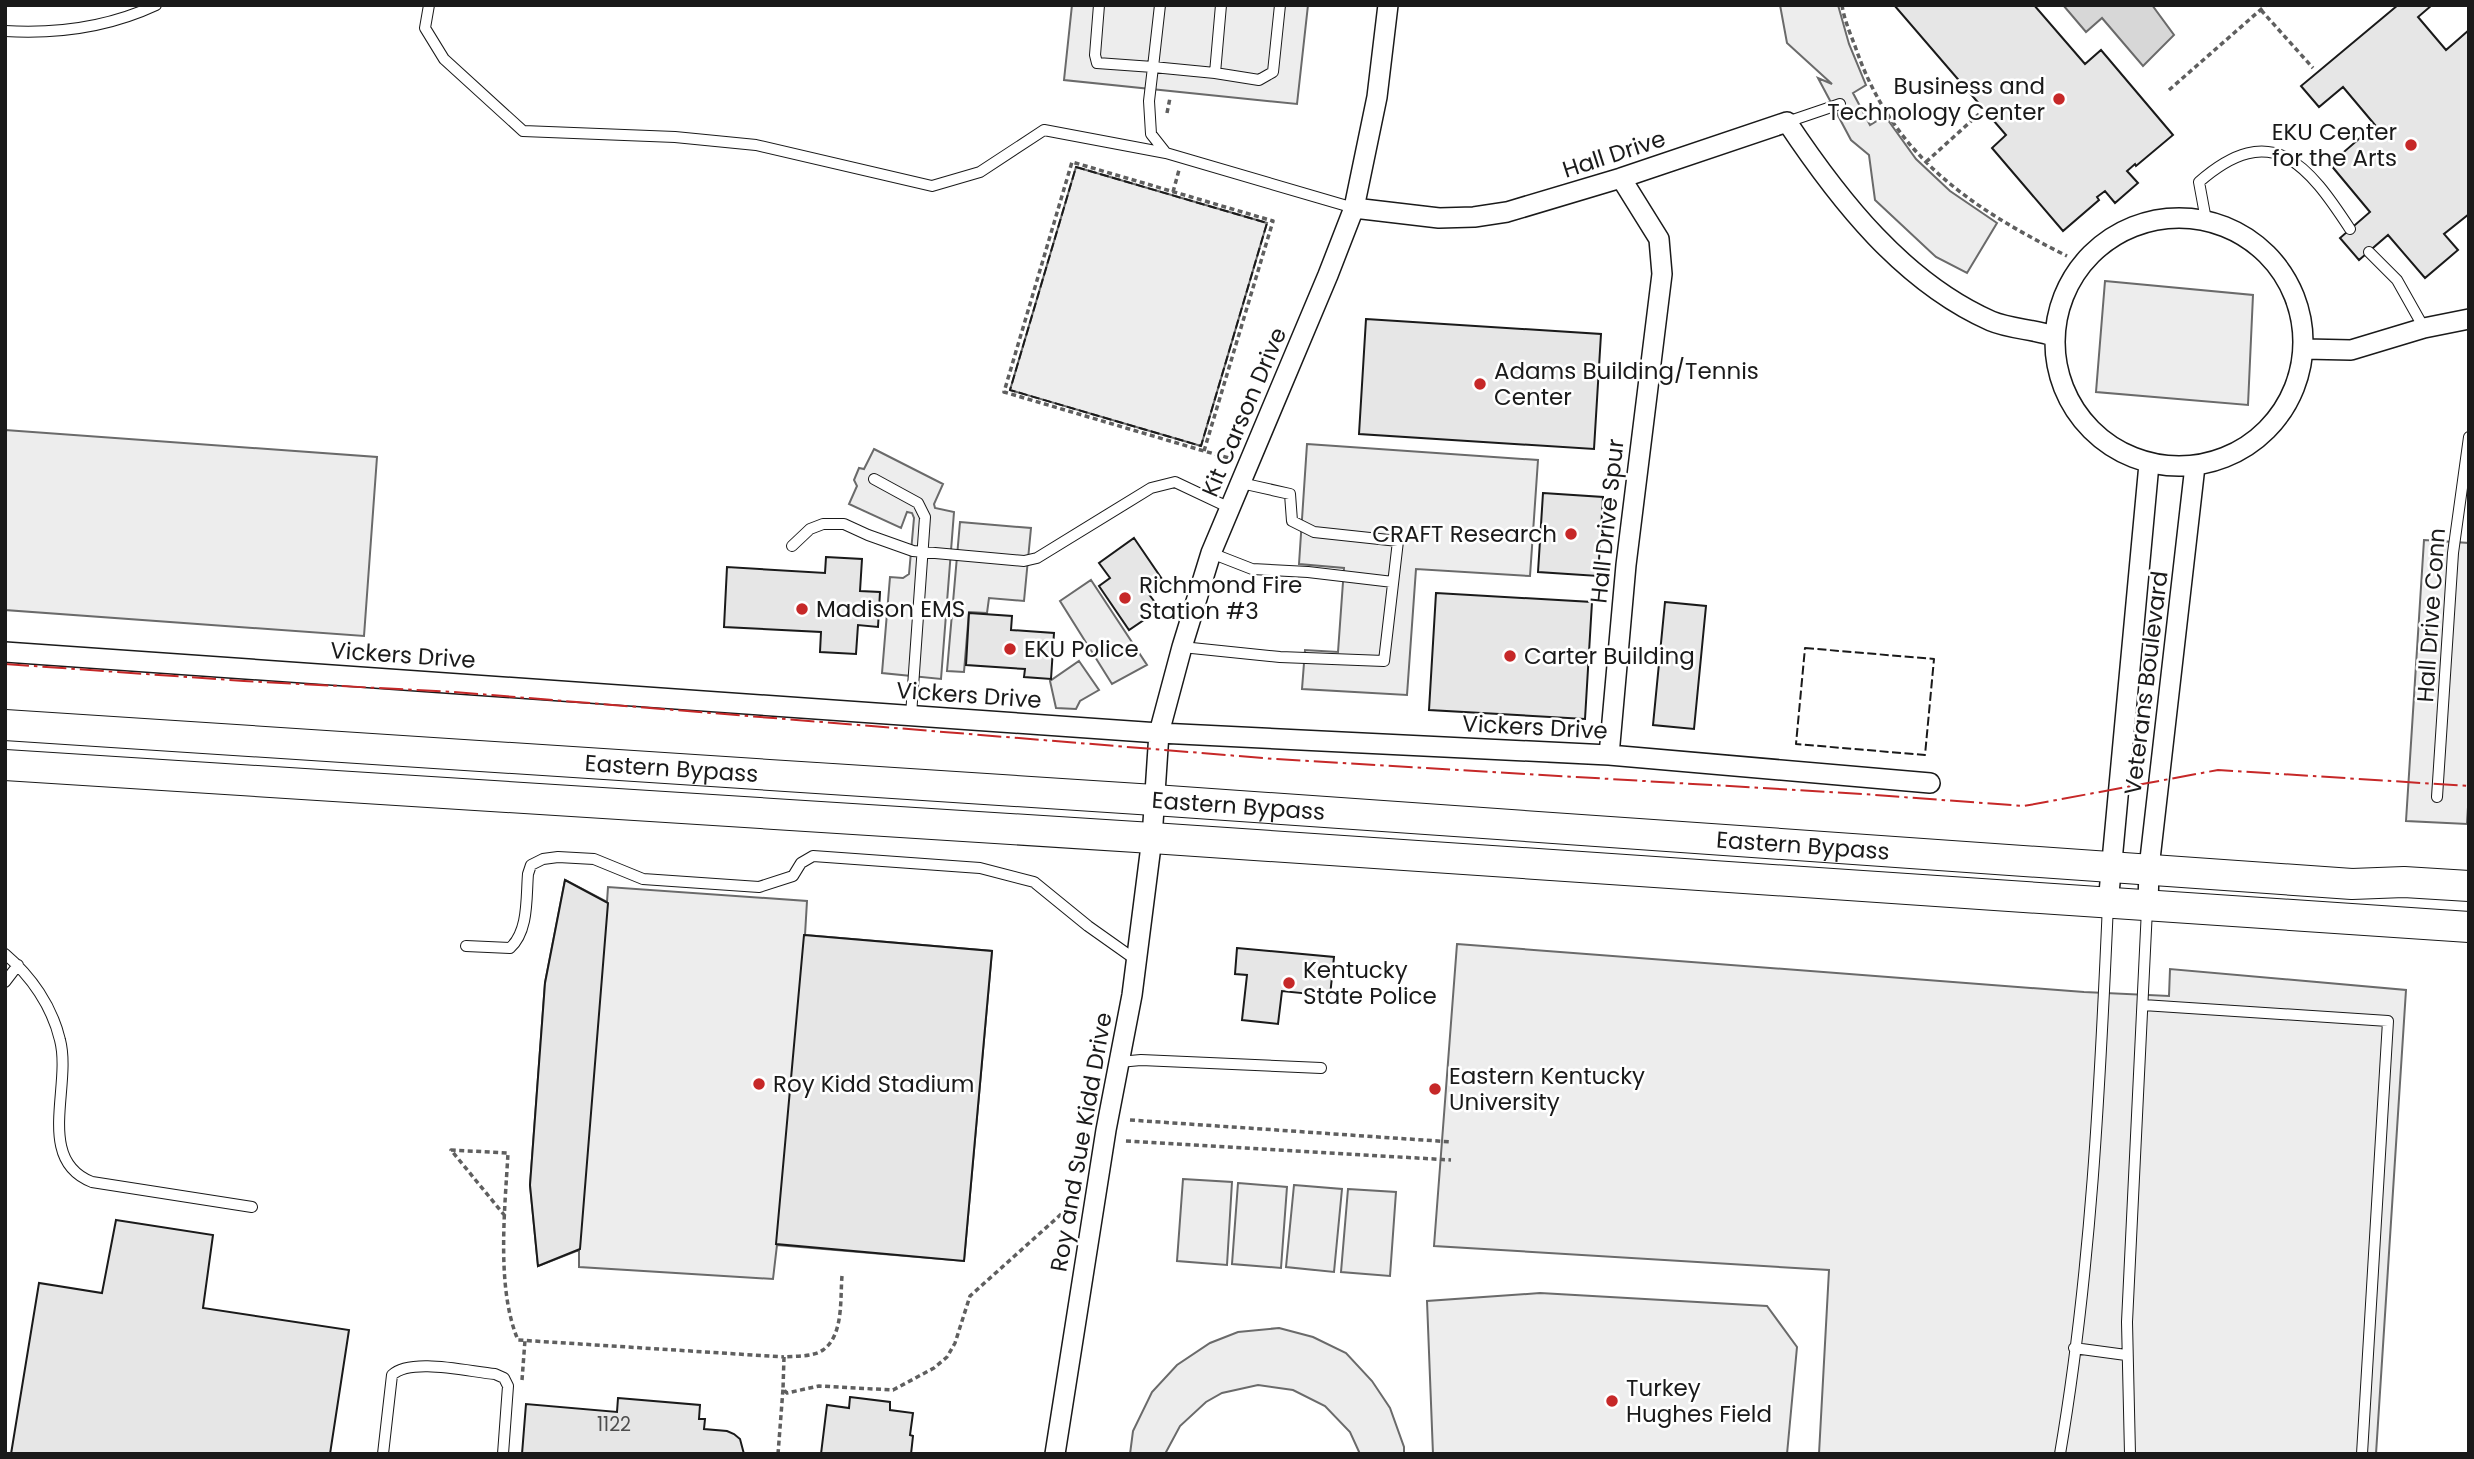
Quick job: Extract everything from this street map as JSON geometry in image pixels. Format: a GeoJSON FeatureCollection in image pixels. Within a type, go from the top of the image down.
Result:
{"type":"FeatureCollection","features":[{"type":"Feature","properties":{"kind":"main road","name":"Eastern Bypass"},"geometry":{"type":"LineString","coordinates":[[5,725],[1154,800],[2351,884],[2404,882],[2469,886]]}},
{"type":"Feature","properties":{"kind":"main road","name":"Eastern Bypass"},"geometry":{"type":"LineString","coordinates":[[5,765],[1152,838],[2469,927]]}},
{"type":"Feature","properties":{"kind":"street","name":"Kit Carson Drive"},"geometry":{"type":"LineString","coordinates":[[1152,838],[1159,733],[1182,647],[1212,553],[1353,208],[1377,97],[1388,5]]}},
{"type":"Feature","properties":{"kind":"street","name":"Hall Drive"},"geometry":{"type":"LineString","coordinates":[[1353,208],[1438,218],[1491,215],[1554,199],[1787,122]]}},
{"type":"Feature","properties":{"kind":"street"},"geometry":{"type":"LineString","coordinates":[[1787,122],[1837,192],[1915,272],[1941,292],[1987,319],[2053,336]]}},
{"type":"Feature","properties":{"kind":"street","name":"Hall Drive Spur"},"geometry":{"type":"LineString","coordinates":[[1609,755],[1626,565],[1661,274],[1659,240],[1620,178]]}},
{"type":"Feature","properties":{"kind":"street"},"geometry":{"type":"LineString","coordinates":[[2173,217],[2206,220],[2226,226],[2259,246],[2285,275],[2301,310],[2305,349],[2298,383],[2282,414],[2259,439],[2229,457],[2195,466],[2149,464],[2108,446],[2076,414],[2057,374],[2053,336],[2063,295],[2082,264],[2108,240],[2140,223],[2173,217]]}},
{"type":"Feature","properties":{"kind":"street"},"geometry":{"type":"LineString","coordinates":[[2305,349],[2351,350],[2424,328],[2469,319]]}},
{"type":"Feature","properties":{"kind":"street","name":"Veterans Boulevard"},"geometry":{"type":"LineString","coordinates":[[2108,904],[2149,464]]}},
{"type":"Feature","properties":{"kind":"street","name":"Veterans Boulevard"},"geometry":{"type":"LineString","coordinates":[[2148,906],[2149,869],[2195,466]]}},
{"type":"Feature","properties":{"kind":"street","name":"Vickers Drive"},"geometry":{"type":"LineString","coordinates":[[5,652],[1159,733],[1609,755],[1930,783]]}},
{"type":"Feature","properties":{"kind":"street","name":"Roy and Sue Kidd Drive"},"geometry":{"type":"LineString","coordinates":[[1055,1454],[1091,1220],[1137,960],[1152,838]]}},
{"type":"Feature","properties":{"kind":"lane"},"geometry":{"type":"LineString","coordinates":[[5,32],[34,33],[78,28],[124,18],[156,5]]}},
{"type":"Feature","properties":{"kind":"lane","name":"Hall Drive"},"geometry":{"type":"LineString","coordinates":[[429,5],[425,28],[444,60],[523,131],[676,137],[756,145],[932,186],[980,172],[1044,130],[1166,153],[1353,208]]}},
{"type":"Feature","properties":{"kind":"lane"},"geometry":{"type":"LineString","coordinates":[[1099,5],[1095,55],[1097,63],[1215,73],[1259,80],[1273,72],[1280,5]]}},
{"type":"Feature","properties":{"kind":"lane"},"geometry":{"type":"LineString","coordinates":[[1160,5],[1149,101],[1151,134],[1166,153]]}},
{"type":"Feature","properties":{"kind":"lane"},"geometry":{"type":"LineString","coordinates":[[1215,73],[1222,5]]}},
{"type":"Feature","properties":{"kind":"lane"},"geometry":{"type":"LineString","coordinates":[[1787,122],[1840,104]]}},
{"type":"Feature","properties":{"kind":"lane"},"geometry":{"type":"LineString","coordinates":[[2206,220],[2199,182],[2217,166],[2236,155],[2262,151],[2288,156],[2322,187],[2350,229]]}},
{"type":"Feature","properties":{"kind":"lane"},"geometry":{"type":"LineString","coordinates":[[2369,252],[2397,281],[2424,328]]}},
{"type":"Feature","properties":{"kind":"lane","name":"Hall Drive Conn"},"geometry":{"type":"LineString","coordinates":[[2437,797],[2453,554],[2464,508],[2469,437]]}},
{"type":"Feature","properties":{"kind":"lane"},"geometry":{"type":"LineString","coordinates":[[874,479],[918,503],[923,509],[923,552],[911,715]]}},
{"type":"Feature","properties":{"kind":"lane"},"geometry":{"type":"LineString","coordinates":[[792,545],[810,529],[823,524],[844,524],[867,536],[913,551],[1024,561],[1037,558],[1151,488],[1166,482],[1175,482],[1230,508]]}},
{"type":"Feature","properties":{"kind":"lane"},"geometry":{"type":"LineString","coordinates":[[1182,647],[1280,656],[1384,661],[1398,541],[1314,532],[1292,521],[1290,494],[1241,483]]}},
{"type":"Feature","properties":{"kind":"lane"},"geometry":{"type":"LineString","coordinates":[[1212,553],[1252,569],[1308,572],[1393,582]]}},
{"type":"Feature","properties":{"kind":"lane"},"geometry":{"type":"LineString","coordinates":[[466,946],[510,948],[517,942],[522,931],[528,874],[531,865],[543,859],[594,859],[643,879],[759,887],[793,876],[801,863],[813,856],[980,868],[1034,882],[1088,926],[1137,960]]}},
{"type":"Feature","properties":{"kind":"lane"},"geometry":{"type":"LineString","coordinates":[[2060,1454],[2096,1143],[2108,904]]}},
{"type":"Feature","properties":{"kind":"lane"},"geometry":{"type":"LineString","coordinates":[[2130,1454],[2126,1355],[2148,906]]}},
{"type":"Feature","properties":{"kind":"lane"},"geometry":{"type":"LineString","coordinates":[[5,954],[18,965],[43,998],[61,1040],[61,1152],[73,1172],[92,1182],[252,1208]]}},
{"type":"Feature","properties":{"kind":"lane"},"geometry":{"type":"LineString","coordinates":[[5,982],[18,965]]}},
{"type":"Feature","properties":{"kind":"lane"},"geometry":{"type":"LineString","coordinates":[[2143,1004],[2388,1021],[2362,1454]]}},
{"type":"Feature","properties":{"kind":"lane"},"geometry":{"type":"LineString","coordinates":[[1119,1062],[1141,1060],[1321,1068]]}},
{"type":"Feature","properties":{"kind":"lane"},"geometry":{"type":"LineString","coordinates":[[2074,1349],[2126,1355]]}},
{"type":"Feature","properties":{"kind":"lane"},"geometry":{"type":"LineString","coordinates":[[383,1454],[392,1375],[398,1370],[414,1366],[495,1374],[504,1378],[508,1386],[502,1454]]}},
{"type":"Feature","properties":{"kind":"path"},"geometry":{"type":"LineString","coordinates":[[1842,5],[1861,65],[1876,98],[1926,162],[1973,203],[2012,229],[2067,256]]}},
{"type":"Feature","properties":{"kind":"path"},"geometry":{"type":"LineString","coordinates":[[2169,90],[2266,5]]}},
{"type":"Feature","properties":{"kind":"path"},"geometry":{"type":"LineString","coordinates":[[2261,10],[2313,68]]}},
{"type":"Feature","properties":{"kind":"path"},"geometry":{"type":"LineString","coordinates":[[1926,162],[1979,114]]}},
{"type":"Feature","properties":{"kind":"path"},"geometry":{"type":"LineString","coordinates":[[1204,451],[1273,222],[1072,162],[1058,221],[1004,392],[1204,451],[1235,460]]}},
{"type":"Feature","properties":{"kind":"path"},"geometry":{"type":"LineString","coordinates":[[1130,1120],[1452,1142]]}},
{"type":"Feature","properties":{"kind":"path"},"geometry":{"type":"LineString","coordinates":[[1126,1141],[1451,1160]]}},
{"type":"Feature","properties":{"kind":"path"},"geometry":{"type":"LineString","coordinates":[[505,1216],[451,1150],[508,1153],[505,1216],[506,1296],[512,1326],[518,1340],[784,1357],[813,1354],[822,1351],[832,1341],[837,1328],[842,1276]]}},
{"type":"Feature","properties":{"kind":"path"},"geometry":{"type":"LineString","coordinates":[[783,1389],[787,1394],[819,1386],[893,1390],[933,1368],[947,1357],[955,1343],[970,1296],[1068,1208]]}},
{"type":"Feature","properties":{"kind":"path"},"geometry":{"type":"LineString","coordinates":[[778,1454],[784,1357]]}},
{"type":"Feature","properties":{"kind":"shaded area"},"geometry":{"type":"Polygon","coordinates":[[[1072,5],[1308,5],[1297,104],[1064,80],[1072,5]]]}},
{"type":"Feature","properties":{"kind":"shaded area"},"geometry":{"type":"Polygon","coordinates":[[[1780,5],[1838,5],[1849,44],[1866,85],[1853,93],[1870,125],[1885,116],[1916,159],[1950,191],[1997,223],[1967,273],[1936,257],[1875,200],[1869,155],[1851,140],[1818,78],[1832,84],[1787,43],[1780,5]]]}},
{"type":"Feature","properties":{"kind":"shaded area"},"geometry":{"type":"Polygon","coordinates":[[[2063,5],[2152,5],[2174,35],[2143,66],[2102,18],[2086,32],[2063,5]]]}},
{"type":"Feature","properties":{"kind":"shaded area"},"geometry":{"type":"Polygon","coordinates":[[[1076,167],[1267,223],[1201,446],[1010,390],[1076,167]]]}},
{"type":"Feature","properties":{"kind":"shaded area"},"geometry":{"type":"Polygon","coordinates":[[[2105,281],[2253,295],[2248,405],[2096,392],[2105,281]]]}},
{"type":"Feature","properties":{"kind":"shaded area"},"geometry":{"type":"Polygon","coordinates":[[[5,430],[377,457],[364,636],[5,610],[5,430]]]}},
{"type":"Feature","properties":{"kind":"shaded area"},"geometry":{"type":"Polygon","coordinates":[[[1307,444],[1538,460],[1530,576],[1416,569],[1407,695],[1302,689],[1305,650],[1338,652],[1344,568],[1299,564],[1307,444]]]}},
{"type":"Feature","properties":{"kind":"shaded area"},"geometry":{"type":"Polygon","coordinates":[[[874,449],[943,484],[934,504],[935,508],[954,512],[941,679],[882,673],[890,577],[903,578],[909,574],[914,518],[912,513],[907,512],[901,528],[849,504],[857,486],[854,480],[859,468],[864,469],[874,449]]]}},
{"type":"Feature","properties":{"kind":"shaded area"},"geometry":{"type":"Polygon","coordinates":[[[960,522],[1031,528],[1024,601],[989,598],[987,613],[969,612],[964,672],[947,671],[960,522]]]}},
{"type":"Feature","properties":{"kind":"shaded area"},"geometry":{"type":"Polygon","coordinates":[[[2424,540],[2469,543],[2467,824],[2406,821],[2424,540]]]}},
{"type":"Feature","properties":{"kind":"shaded area"},"geometry":{"type":"Polygon","coordinates":[[[1091,580],[1147,665],[1112,684],[1060,601],[1091,580]]]}},
{"type":"Feature","properties":{"kind":"shaded area"},"geometry":{"type":"Polygon","coordinates":[[[1079,661],[1099,690],[1080,701],[1076,709],[1056,708],[1050,681],[1079,661]]]}},
{"type":"Feature","properties":{"kind":"shaded area","name":"Roy Kidd Stadium"},"geometry":{"type":"Polygon","coordinates":[[[565,880],[607,902],[608,887],[807,901],[805,935],[992,951],[964,1261],[777,1245],[773,1279],[579,1267],[579,1250],[538,1266],[530,1185],[545,983],[565,880]]]}},
{"type":"Feature","properties":{"kind":"shaded area"},"geometry":{"type":"Polygon","coordinates":[[[1457,944],[2084,992],[2169,996],[2170,969],[2406,990],[2376,1454],[1819,1454],[1829,1270],[1434,1246],[1457,944]]]}},
{"type":"Feature","properties":{"kind":"shaded area"},"geometry":{"type":"Polygon","coordinates":[[[1183,1179],[1232,1182],[1227,1265],[1177,1261],[1183,1179]]]}},
{"type":"Feature","properties":{"kind":"shaded area"},"geometry":{"type":"Polygon","coordinates":[[[1238,1183],[1287,1187],[1281,1268],[1232,1264],[1238,1183]]]}},
{"type":"Feature","properties":{"kind":"shaded area"},"geometry":{"type":"Polygon","coordinates":[[[1294,1185],[1342,1189],[1334,1272],[1286,1267],[1294,1185]]]}},
{"type":"Feature","properties":{"kind":"shaded area"},"geometry":{"type":"Polygon","coordinates":[[[1348,1189],[1396,1192],[1390,1276],[1341,1272],[1348,1189]]]}},
{"type":"Feature","properties":{"kind":"shaded area","name":"Turkey Hughes Field"},"geometry":{"type":"Polygon","coordinates":[[[1540,1293],[1767,1306],[1797,1347],[1787,1454],[1433,1454],[1427,1301],[1540,1293]]]}},
{"type":"Feature","properties":{"kind":"shaded area"},"geometry":{"type":"Polygon","coordinates":[[[1279,1328],[1313,1337],[1346,1353],[1372,1381],[1390,1408],[1404,1454],[1360,1454],[1350,1432],[1325,1406],[1293,1390],[1258,1385],[1222,1393],[1206,1402],[1180,1426],[1165,1454],[1130,1454],[1133,1431],[1152,1392],[1177,1365],[1210,1343],[1238,1332],[1279,1328]]]}},
{"type":"Feature","properties":{"kind":"building","name":"Business and Technology Center"},"geometry":{"type":"Polygon","coordinates":[[[1894,5],[2034,5],[2085,64],[2101,50],[2173,135],[2127,171],[2138,183],[2115,203],[2105,191],[2097,197],[2099,200],[2063,231],[1992,148],[2006,135],[1894,5]]]}},
{"type":"Feature","properties":{"kind":"building","name":"EKU Center for the Arts"},"geometry":{"type":"Polygon","coordinates":[[[2398,5],[2432,5],[2418,17],[2446,50],[2469,30],[2469,214],[2444,234],[2458,250],[2425,278],[2388,235],[2359,260],[2340,238],[2370,212],[2330,164],[2375,125],[2343,87],[2319,107],[2301,86],[2398,5]]]}},
{"type":"Feature","properties":{"kind":"building","name":"Adams Building/Tennis Center"},"geometry":{"type":"Polygon","coordinates":[[[1366,319],[1601,334],[1594,449],[1359,434],[1366,319]]]}},
{"type":"Feature","properties":{"kind":"building","name":"CRAFT Research"},"geometry":{"type":"Polygon","coordinates":[[[1543,493],[1603,497],[1598,576],[1538,572],[1543,493]]]}},
{"type":"Feature","properties":{"kind":"building"},"geometry":{"type":"Polygon","coordinates":[[[1134,538],[1164,582],[1148,593],[1160,609],[1129,630],[1099,586],[1110,578],[1099,563],[1134,538]]]}},
{"type":"Feature","properties":{"kind":"building","name":"Madison EMS"},"geometry":{"type":"Polygon","coordinates":[[[826,557],[862,559],[860,591],[880,592],[878,627],[858,625],[856,654],[820,652],[821,632],[724,627],[727,567],[825,573],[826,557]]]}},
{"type":"Feature","properties":{"kind":"building","name":"Carter Building"},"geometry":{"type":"Polygon","coordinates":[[[1436,593],[1592,602],[1585,719],[1429,710],[1436,593]]]}},
{"type":"Feature","properties":{"kind":"building"},"geometry":{"type":"Polygon","coordinates":[[[1665,602],[1706,606],[1694,729],[1653,725],[1665,602]]]}},
{"type":"Feature","properties":{"kind":"building","name":"EKU Police"},"geometry":{"type":"Polygon","coordinates":[[[969,613],[1012,616],[1011,630],[1054,633],[1051,679],[1024,677],[1025,669],[966,665],[969,613]]]}},
{"type":"Feature","properties":{"kind":"building"},"geometry":{"type":"Polygon","coordinates":[[[565,880],[608,903],[580,1249],[538,1266],[530,1185],[545,983],[565,880]]]}},
{"type":"Feature","properties":{"kind":"building"},"geometry":{"type":"Polygon","coordinates":[[[804,935],[992,951],[964,1261],[776,1244],[804,935]]]}},
{"type":"Feature","properties":{"kind":"building","name":"Kentucky State Police"},"geometry":{"type":"Polygon","coordinates":[[[1237,948],[1334,957],[1330,996],[1282,991],[1278,1024],[1242,1020],[1247,975],[1235,974],[1237,948]]]}},
{"type":"Feature","properties":{"kind":"building"},"geometry":{"type":"Polygon","coordinates":[[[116,1220],[213,1235],[203,1308],[349,1330],[330,1454],[11,1454],[39,1283],[102,1293],[116,1220]]]}},
{"type":"Feature","properties":{"kind":"building"},"geometry":{"type":"Polygon","coordinates":[[[850,1397],[890,1402],[890,1410],[913,1413],[911,1454],[821,1454],[827,1405],[849,1408],[850,1397]]]}},
{"type":"Feature","properties":{"kind":"building"},"geometry":{"type":"Polygon","coordinates":[[[618,1398],[700,1405],[699,1419],[705,1419],[704,1429],[734,1434],[740,1439],[744,1454],[522,1454],[526,1404],[617,1412],[618,1398]]]}},
{"type":"Feature","properties":{"kind":"fence"},"geometry":{"type":"LineString","coordinates":[[1076,167],[1267,223],[1201,446],[1010,390],[1076,167]]}},
{"type":"Feature","properties":{"kind":"fence"},"geometry":{"type":"LineString","coordinates":[[1805,648],[1934,659],[1925,755],[1796,744],[1805,648]]}},
{"type":"Feature","properties":{"kind":"power"},"geometry":{"type":"LineString","coordinates":[[5,664],[454,692],[1275,759],[2024,806],[2218,770],[2469,786]]}},
{"type":"Feature","properties":{"kind":"place","name":"Business and Technology Center"},"geometry":{"type":"Point","coordinates":[2059,99]}},
{"type":"Feature","properties":{"kind":"place","name":"EKU Center for the Arts"},"geometry":{"type":"Point","coordinates":[2411,145]}},
{"type":"Feature","properties":{"kind":"place","name":"Adams Building/Tennis Center"},"geometry":{"type":"Point","coordinates":[1480,384]}},
{"type":"Feature","properties":{"kind":"place","name":"CRAFT Research"},"geometry":{"type":"Point","coordinates":[1571,534]}},
{"type":"Feature","properties":{"kind":"place","name":"Richmond Fire Station #3"},"geometry":{"type":"Point","coordinates":[1125,598]}},
{"type":"Feature","properties":{"kind":"place","name":"Madison EMS"},"geometry":{"type":"Point","coordinates":[802,609]}},
{"type":"Feature","properties":{"kind":"place","name":"EKU Police"},"geometry":{"type":"Point","coordinates":[1010,649]}},
{"type":"Feature","properties":{"kind":"place","name":"Carter Building"},"geometry":{"type":"Point","coordinates":[1510,656]}},
{"type":"Feature","properties":{"kind":"place","name":"Kentucky State Police"},"geometry":{"type":"Point","coordinates":[1289,983]}},
{"type":"Feature","properties":{"kind":"place","name":"Roy Kidd Stadium"},"geometry":{"type":"Point","coordinates":[759,1084]}},
{"type":"Feature","properties":{"kind":"place","name":"Eastern Kentucky University"},"geometry":{"type":"Point","coordinates":[1435,1089]}},
{"type":"Feature","properties":{"kind":"place","name":"Turkey Hughes Field"},"geometry":{"type":"Point","coordinates":[1612,1401]}}]}
